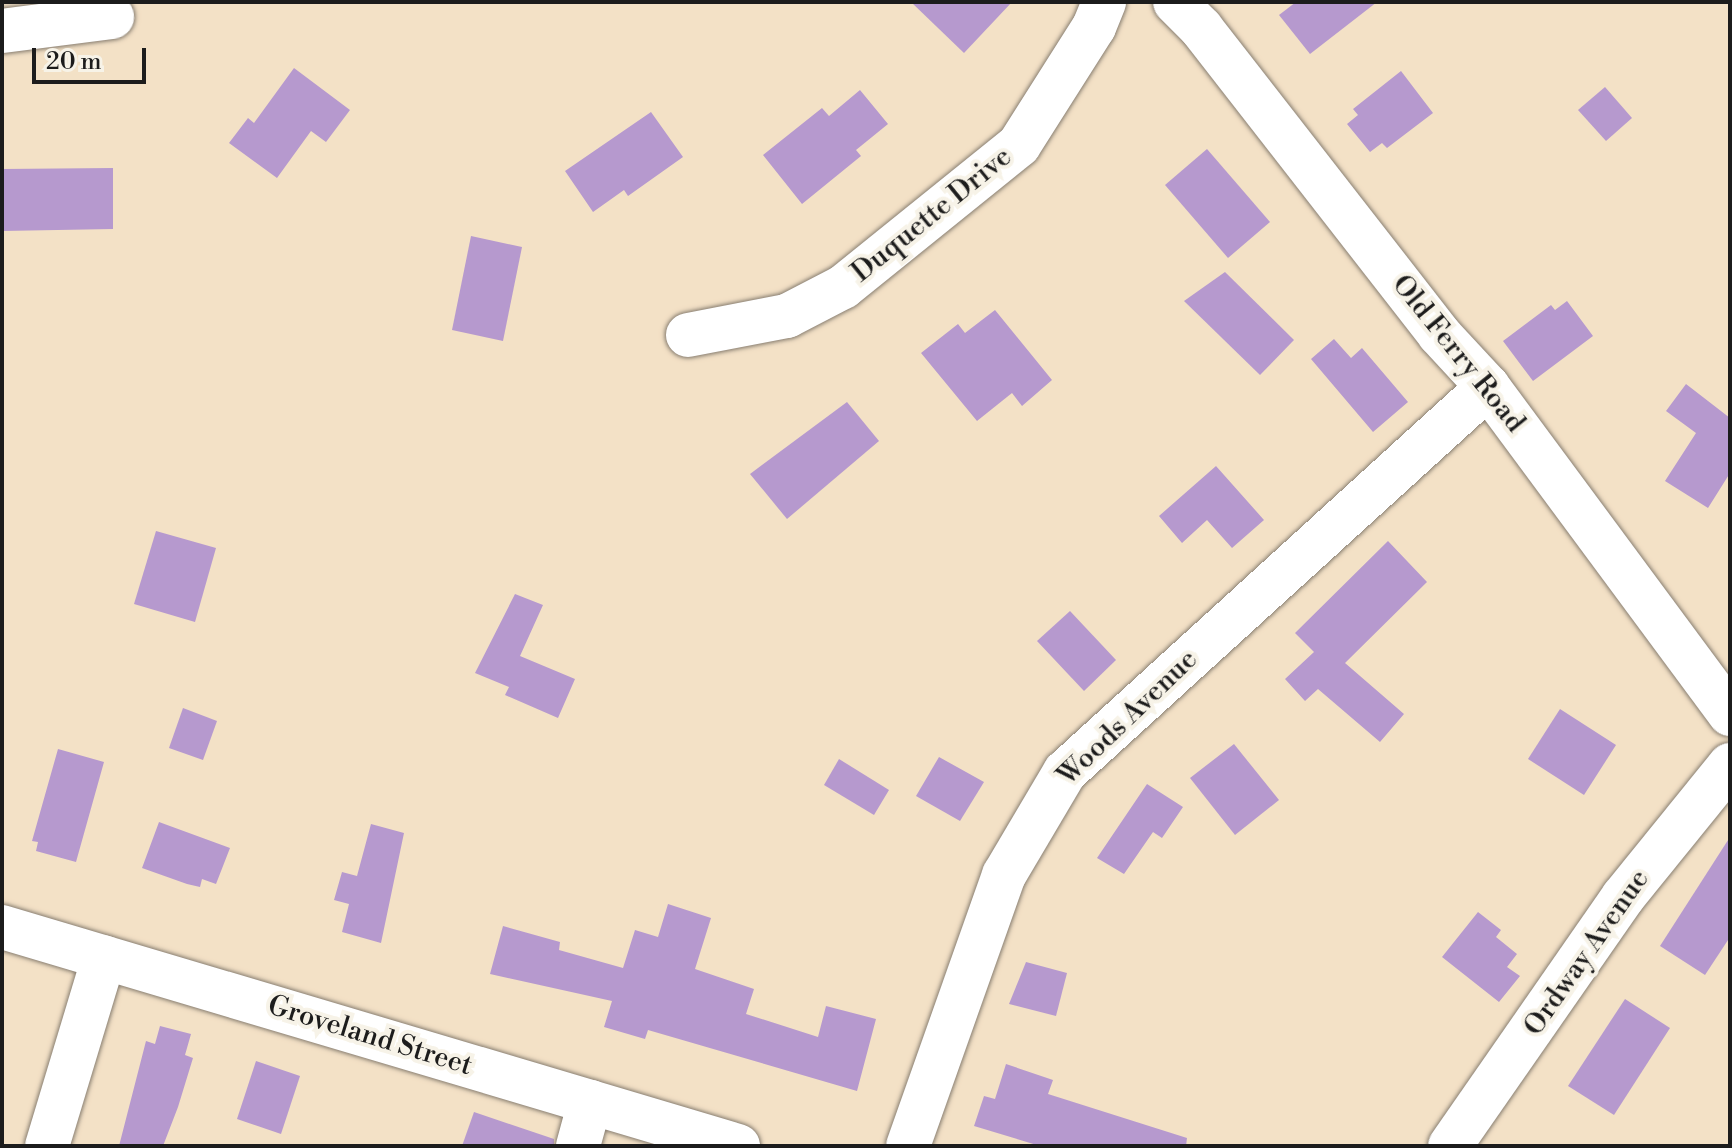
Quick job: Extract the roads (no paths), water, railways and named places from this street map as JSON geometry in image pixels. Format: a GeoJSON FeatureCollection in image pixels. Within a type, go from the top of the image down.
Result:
{"type":"FeatureCollection","features":[{"type":"Feature","properties":{"kind":"street","name":"Duquette Drive"},"geometry":{"type":"LineString","coordinates":[[688,335],[812,307],[879,259],[1019,145],[1094,27],[1104,2]]}},
{"type":"Feature","properties":{"kind":"street","name":"Old Ferry Road"},"geometry":{"type":"LineString","coordinates":[[1175,2],[1201,28],[1439,334],[1488,387],[1730,714]]}},
{"type":"Feature","properties":{"kind":"street"},"geometry":{"type":"LineString","coordinates":[[2,31],[112,17]]}},
{"type":"Feature","properties":{"kind":"street","name":"Woods Avenue"},"geometry":{"type":"LineString","coordinates":[[908,1146],[1004,875],[1065,772],[1488,387]]}},
{"type":"Feature","properties":{"kind":"street","name":"Ordway Avenue"},"geometry":{"type":"LineString","coordinates":[[1450,1146],[1623,897],[1730,765]]}},
{"type":"Feature","properties":{"kind":"street","name":"Groveland Street"},"geometry":{"type":"LineString","coordinates":[[2,927],[738,1146]]}},
{"type":"Feature","properties":{"kind":"street"},"geometry":{"type":"LineString","coordinates":[[47,1146],[104,957]]}},
{"type":"Feature","properties":{"kind":"street"},"geometry":{"type":"LineString","coordinates":[[578,1146],[590,1102]]}}]}
